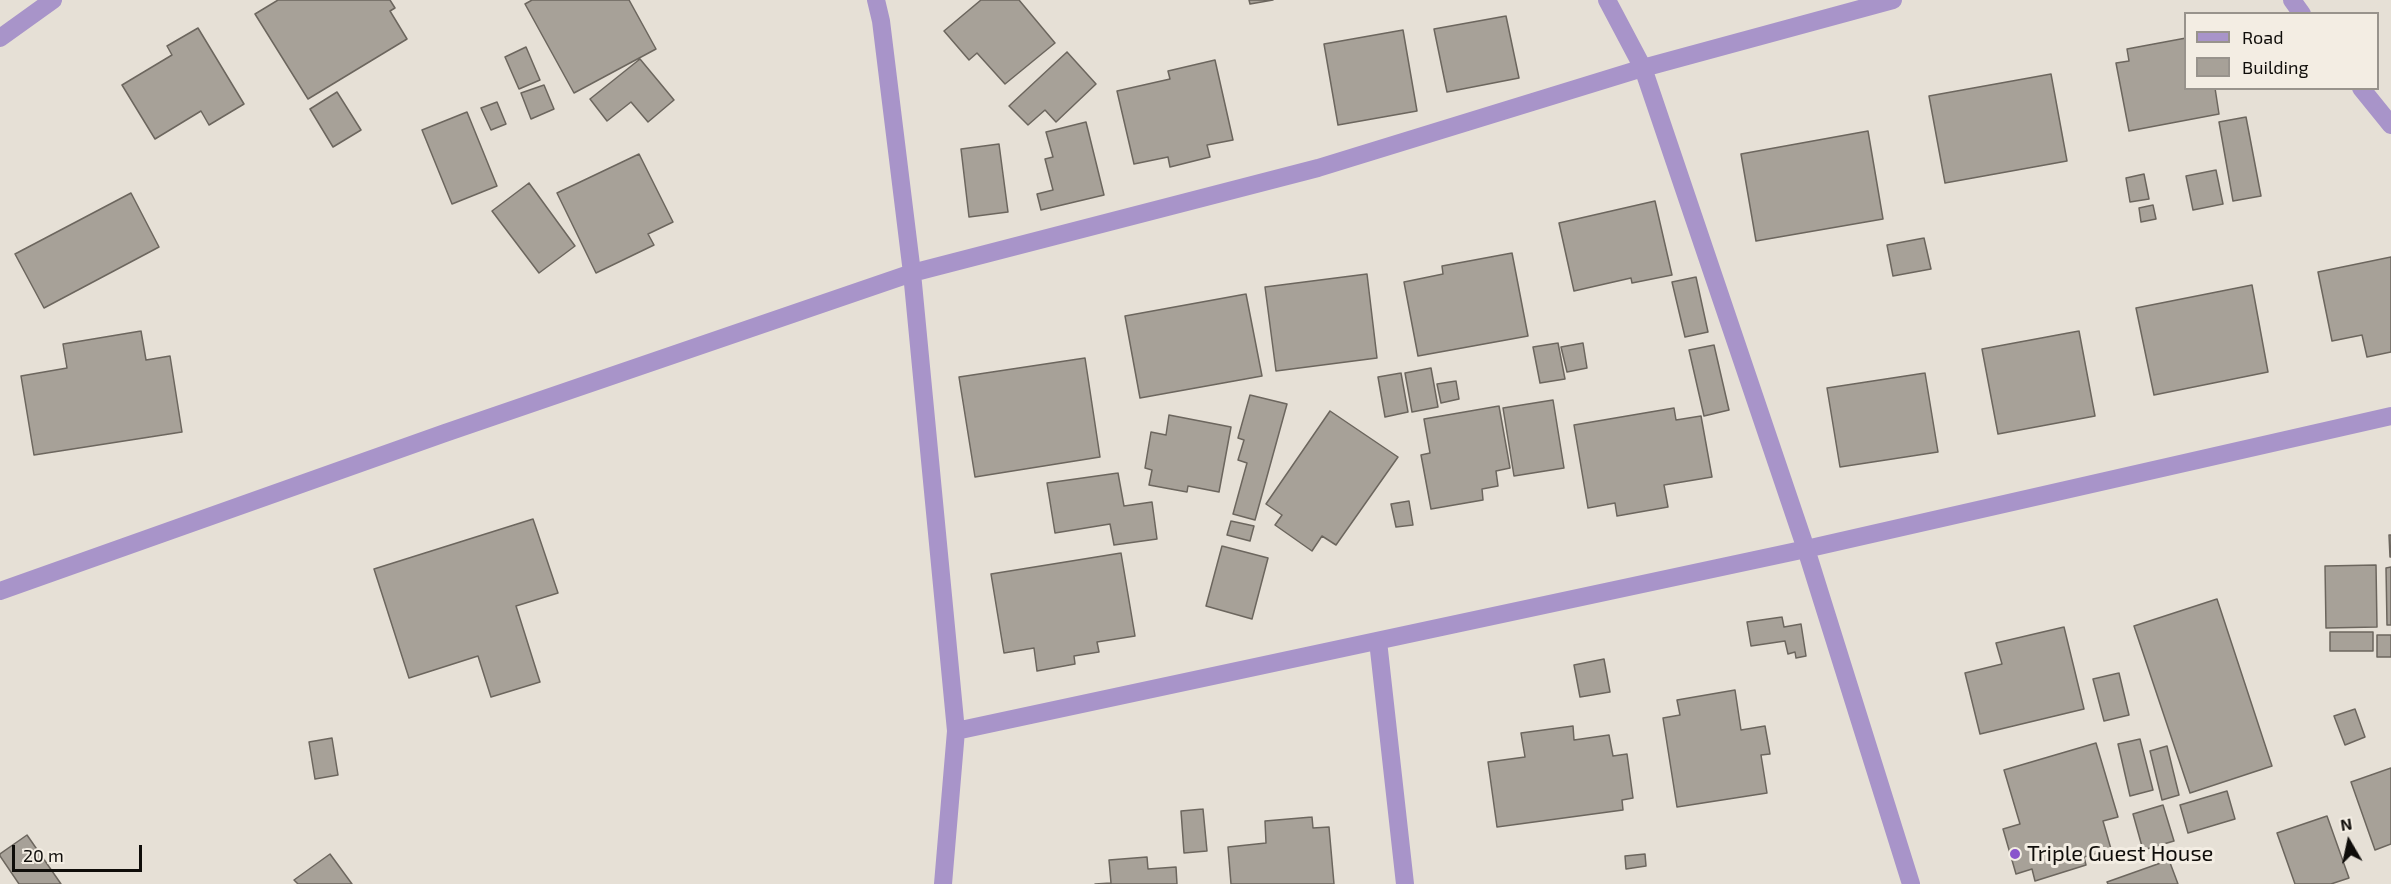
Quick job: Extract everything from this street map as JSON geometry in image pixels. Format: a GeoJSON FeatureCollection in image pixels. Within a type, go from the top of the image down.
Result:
{"type":"FeatureCollection","features":[{"type":"Feature","properties":{"kind":"street"},"geometry":{"type":"LineString","coordinates":[[0,38],[53,0]]}},
{"type":"Feature","properties":{"kind":"street"},"geometry":{"type":"LineString","coordinates":[[876,0],[881,21],[912,273],[956,731],[943,884]]}},
{"type":"Feature","properties":{"kind":"street"},"geometry":{"type":"LineString","coordinates":[[1607,0],[1643,68],[1806,549],[1911,884]]}},
{"type":"Feature","properties":{"kind":"street"},"geometry":{"type":"LineString","coordinates":[[0,591],[445,433],[912,273],[1318,168],[1643,68],[1893,0]]}},
{"type":"Feature","properties":{"kind":"street"},"geometry":{"type":"LineString","coordinates":[[2363,90],[2391,125]]}},
{"type":"Feature","properties":{"kind":"street"},"geometry":{"type":"LineString","coordinates":[[956,731],[1806,549],[2391,417]]}},
{"type":"Feature","properties":{"kind":"street"},"geometry":{"type":"LineString","coordinates":[[1378,641],[1405,884]]}},
{"type":"Feature","properties":{"kind":"building"},"geometry":{"type":"Polygon","coordinates":[[[278,0],[390,0],[395,8],[390,11],[407,39],[308,99],[255,14],[278,0]]]}},
{"type":"Feature","properties":{"kind":"building"},"geometry":{"type":"Polygon","coordinates":[[[532,0],[629,0],[656,49],[574,93],[525,4],[532,0]]]}},
{"type":"Feature","properties":{"kind":"building"},"geometry":{"type":"Polygon","coordinates":[[[981,0],[1019,0],[1055,43],[1005,84],[977,53],[969,60],[944,31],[981,0]]]}},
{"type":"Feature","properties":{"kind":"building"},"geometry":{"type":"Polygon","coordinates":[[[1249,0],[1273,0],[1250,4],[1249,0]]]}},
{"type":"Feature","properties":{"kind":"building"},"geometry":{"type":"Polygon","coordinates":[[[1506,16],[1519,78],[1447,92],[1434,29],[1506,16]]]}},
{"type":"Feature","properties":{"kind":"building"},"geometry":{"type":"Polygon","coordinates":[[[198,28],[244,104],[209,125],[201,111],[155,139],[122,85],[172,55],[167,46],[198,28]]]}},
{"type":"Feature","properties":{"kind":"building"},"geometry":{"type":"Polygon","coordinates":[[[1403,30],[1417,111],[1338,125],[1324,44],[1403,30]]]}},
{"type":"Feature","properties":{"kind":"building"},"geometry":{"type":"Polygon","coordinates":[[[2184,38],[2184,90],[2215,90],[2219,114],[2129,131],[2116,63],[2129,61],[2127,49],[2184,38]]]}},
{"type":"Feature","properties":{"kind":"building"},"geometry":{"type":"Polygon","coordinates":[[[526,47],[540,80],[519,89],[505,57],[526,47]]]}},
{"type":"Feature","properties":{"kind":"building"},"geometry":{"type":"Polygon","coordinates":[[[1067,52],[1096,84],[1056,122],[1045,110],[1028,125],[1009,106],[1067,52]]]}},
{"type":"Feature","properties":{"kind":"building"},"geometry":{"type":"Polygon","coordinates":[[[640,59],[674,100],[648,122],[631,102],[607,121],[590,99],[640,59]]]}},
{"type":"Feature","properties":{"kind":"building"},"geometry":{"type":"Polygon","coordinates":[[[1215,60],[1233,140],[1207,145],[1210,157],[1170,167],[1168,157],[1134,164],[1117,91],[1170,79],[1168,71],[1215,60]]]}},
{"type":"Feature","properties":{"kind":"building"},"geometry":{"type":"Polygon","coordinates":[[[2051,74],[2067,161],[1945,183],[1929,96],[2051,74]]]}},
{"type":"Feature","properties":{"kind":"building"},"geometry":{"type":"Polygon","coordinates":[[[544,85],[554,109],[531,119],[521,93],[544,85]]]}},
{"type":"Feature","properties":{"kind":"building"},"geometry":{"type":"Polygon","coordinates":[[[337,92],[361,130],[333,147],[310,109],[337,92]]]}},
{"type":"Feature","properties":{"kind":"building"},"geometry":{"type":"Polygon","coordinates":[[[497,102],[506,124],[491,130],[481,108],[497,102]]]}},
{"type":"Feature","properties":{"kind":"building"},"geometry":{"type":"Polygon","coordinates":[[[467,112],[497,186],[452,204],[422,130],[467,112]]]}},
{"type":"Feature","properties":{"kind":"building"},"geometry":{"type":"Polygon","coordinates":[[[2246,117],[2261,196],[2233,201],[2219,122],[2246,117]]]}},
{"type":"Feature","properties":{"kind":"building"},"geometry":{"type":"Polygon","coordinates":[[[1086,122],[1104,195],[1041,210],[1037,194],[1053,190],[1045,159],[1053,157],[1046,132],[1086,122]]]}},
{"type":"Feature","properties":{"kind":"building"},"geometry":{"type":"Polygon","coordinates":[[[1868,131],[1883,219],[1756,241],[1741,154],[1868,131]]]}},
{"type":"Feature","properties":{"kind":"building"},"geometry":{"type":"Polygon","coordinates":[[[999,144],[1008,212],[969,217],[961,149],[999,144]]]}},
{"type":"Feature","properties":{"kind":"building"},"geometry":{"type":"Polygon","coordinates":[[[639,154],[673,222],[648,234],[654,245],[596,273],[557,193],[639,154]]]}},
{"type":"Feature","properties":{"kind":"building"},"geometry":{"type":"Polygon","coordinates":[[[2216,170],[2223,204],[2193,210],[2186,176],[2216,170]]]}},
{"type":"Feature","properties":{"kind":"building"},"geometry":{"type":"Polygon","coordinates":[[[2144,174],[2149,199],[2130,202],[2126,178],[2144,174]]]}},
{"type":"Feature","properties":{"kind":"building"},"geometry":{"type":"Polygon","coordinates":[[[529,183],[575,246],[539,273],[492,211],[529,183]]]}},
{"type":"Feature","properties":{"kind":"building"},"geometry":{"type":"Polygon","coordinates":[[[131,193],[159,247],[44,308],[15,254],[131,193]]]}},
{"type":"Feature","properties":{"kind":"building"},"geometry":{"type":"Polygon","coordinates":[[[1655,201],[1672,275],[1632,283],[1631,278],[1574,291],[1559,223],[1655,201]]]}},
{"type":"Feature","properties":{"kind":"building"},"geometry":{"type":"Polygon","coordinates":[[[2153,205],[2156,219],[2141,222],[2139,208],[2153,205]]]}},
{"type":"Feature","properties":{"kind":"building"},"geometry":{"type":"Polygon","coordinates":[[[1924,238],[1931,269],[1893,276],[1887,245],[1924,238]]]}},
{"type":"Feature","properties":{"kind":"building"},"geometry":{"type":"Polygon","coordinates":[[[1512,253],[1528,336],[1418,356],[1404,282],[1443,274],[1442,266],[1512,253]]]}},
{"type":"Feature","properties":{"kind":"building"},"geometry":{"type":"Polygon","coordinates":[[[2391,257],[2391,352],[2367,357],[2362,335],[2332,341],[2318,272],[2391,257]]]}},
{"type":"Feature","properties":{"kind":"building"},"geometry":{"type":"Polygon","coordinates":[[[1367,274],[1377,358],[1276,371],[1265,287],[1367,274]]]}},
{"type":"Feature","properties":{"kind":"building"},"geometry":{"type":"Polygon","coordinates":[[[1696,277],[1708,332],[1685,337],[1672,282],[1696,277]]]}},
{"type":"Feature","properties":{"kind":"building"},"geometry":{"type":"Polygon","coordinates":[[[2252,285],[2268,372],[2154,395],[2136,308],[2252,285]]]}},
{"type":"Feature","properties":{"kind":"building"},"geometry":{"type":"Polygon","coordinates":[[[1246,294],[1262,376],[1140,398],[1125,316],[1246,294]]]}},
{"type":"Feature","properties":{"kind":"building"},"geometry":{"type":"Polygon","coordinates":[[[141,331],[146,360],[170,356],[182,432],[34,455],[21,376],[67,368],[63,344],[141,331]]]}},
{"type":"Feature","properties":{"kind":"building"},"geometry":{"type":"Polygon","coordinates":[[[2079,331],[2095,416],[1998,434],[1982,349],[2079,331]]]}},
{"type":"Feature","properties":{"kind":"building"},"geometry":{"type":"Polygon","coordinates":[[[1558,343],[1565,379],[1540,383],[1533,347],[1558,343]]]}},
{"type":"Feature","properties":{"kind":"building"},"geometry":{"type":"Polygon","coordinates":[[[1583,343],[1587,368],[1567,372],[1561,347],[1583,343]]]}},
{"type":"Feature","properties":{"kind":"building"},"geometry":{"type":"Polygon","coordinates":[[[1714,345],[1729,410],[1704,416],[1689,350],[1714,345]]]}},
{"type":"Feature","properties":{"kind":"building"},"geometry":{"type":"Polygon","coordinates":[[[1085,358],[1100,457],[975,477],[959,377],[1085,358]]]}},
{"type":"Feature","properties":{"kind":"building"},"geometry":{"type":"Polygon","coordinates":[[[1431,368],[1438,407],[1412,412],[1405,373],[1431,368]]]}},
{"type":"Feature","properties":{"kind":"building"},"geometry":{"type":"Polygon","coordinates":[[[1401,373],[1408,412],[1385,417],[1378,377],[1401,373]]]}},
{"type":"Feature","properties":{"kind":"building"},"geometry":{"type":"Polygon","coordinates":[[[1925,373],[1938,452],[1840,467],[1827,388],[1925,373]]]}},
{"type":"Feature","properties":{"kind":"building"},"geometry":{"type":"Polygon","coordinates":[[[1456,381],[1459,399],[1441,403],[1437,384],[1456,381]]]}},
{"type":"Feature","properties":{"kind":"building"},"geometry":{"type":"Polygon","coordinates":[[[1250,395],[1287,404],[1255,520],[1233,514],[1247,463],[1238,460],[1244,440],[1238,438],[1250,395]]]}},
{"type":"Feature","properties":{"kind":"building"},"geometry":{"type":"Polygon","coordinates":[[[1553,400],[1564,468],[1514,476],[1503,408],[1553,400]]]}},
{"type":"Feature","properties":{"kind":"building"},"geometry":{"type":"Polygon","coordinates":[[[1499,406],[1510,468],[1496,471],[1498,486],[1482,489],[1483,500],[1431,509],[1421,455],[1430,453],[1424,419],[1499,406]]]}},
{"type":"Feature","properties":{"kind":"building"},"geometry":{"type":"Polygon","coordinates":[[[1674,408],[1676,420],[1701,416],[1712,477],[1664,485],[1668,507],[1617,516],[1615,503],[1588,508],[1574,425],[1674,408]]]}},
{"type":"Feature","properties":{"kind":"building"},"geometry":{"type":"Polygon","coordinates":[[[1330,411],[1398,457],[1336,545],[1322,536],[1312,551],[1275,525],[1282,515],[1266,504],[1330,411]]]}},
{"type":"Feature","properties":{"kind":"building"},"geometry":{"type":"Polygon","coordinates":[[[1169,415],[1231,427],[1219,492],[1188,486],[1187,492],[1149,485],[1152,470],[1145,468],[1151,432],[1166,435],[1169,415]]]}},
{"type":"Feature","properties":{"kind":"building"},"geometry":{"type":"Polygon","coordinates":[[[1118,473],[1124,506],[1152,502],[1157,539],[1114,545],[1110,524],[1055,533],[1047,483],[1118,473]]]}},
{"type":"Feature","properties":{"kind":"building"},"geometry":{"type":"Polygon","coordinates":[[[1409,501],[1413,525],[1396,527],[1391,504],[1409,501]]]}},
{"type":"Feature","properties":{"kind":"building"},"geometry":{"type":"Polygon","coordinates":[[[533,519],[558,593],[516,606],[540,682],[491,697],[478,656],[409,678],[374,569],[533,519]]]}},
{"type":"Feature","properties":{"kind":"building"},"geometry":{"type":"Polygon","coordinates":[[[1231,521],[1254,526],[1250,541],[1227,535],[1231,521]]]}},
{"type":"Feature","properties":{"kind":"building"},"geometry":{"type":"Polygon","coordinates":[[[2389,535],[2391,535],[2391,557],[2390,557],[2389,535]]]}},
{"type":"Feature","properties":{"kind":"building"},"geometry":{"type":"Polygon","coordinates":[[[1222,546],[1268,558],[1252,619],[1206,606],[1222,546]]]}},
{"type":"Feature","properties":{"kind":"building"},"geometry":{"type":"Polygon","coordinates":[[[1121,553],[1135,636],[1097,642],[1099,652],[1074,656],[1075,664],[1037,671],[1034,648],[1004,653],[991,574],[1121,553]]]}},
{"type":"Feature","properties":{"kind":"building"},"geometry":{"type":"Polygon","coordinates":[[[2376,565],[2377,627],[2326,628],[2325,566],[2376,565]]]}},
{"type":"Feature","properties":{"kind":"building"},"geometry":{"type":"Polygon","coordinates":[[[2391,567],[2391,625],[2387,625],[2386,568],[2391,567]]]}},
{"type":"Feature","properties":{"kind":"building"},"geometry":{"type":"Polygon","coordinates":[[[2217,599],[2272,766],[2190,793],[2134,626],[2217,599]]]}},
{"type":"Feature","properties":{"kind":"building"},"geometry":{"type":"Polygon","coordinates":[[[1782,617],[1784,627],[1801,624],[1806,656],[1796,658],[1795,652],[1788,654],[1785,641],[1751,646],[1747,622],[1782,617]]]}},
{"type":"Feature","properties":{"kind":"building"},"geometry":{"type":"Polygon","coordinates":[[[2064,627],[2084,709],[1980,734],[1965,673],[2002,664],[1996,643],[2064,627]]]}},
{"type":"Feature","properties":{"kind":"building"},"geometry":{"type":"Polygon","coordinates":[[[2330,632],[2373,632],[2373,651],[2330,651],[2330,632]]]}},
{"type":"Feature","properties":{"kind":"building"},"geometry":{"type":"Polygon","coordinates":[[[2377,635],[2391,635],[2391,657],[2377,657],[2377,635]]]}},
{"type":"Feature","properties":{"kind":"building"},"geometry":{"type":"Polygon","coordinates":[[[1604,659],[1610,692],[1580,697],[1574,665],[1604,659]]]}},
{"type":"Feature","properties":{"kind":"building"},"geometry":{"type":"Polygon","coordinates":[[[2119,673],[2129,715],[2104,721],[2093,679],[2119,673]]]}},
{"type":"Feature","properties":{"kind":"building"},"geometry":{"type":"Polygon","coordinates":[[[1735,690],[1741,730],[1765,726],[1770,754],[1761,755],[1767,793],[1677,807],[1663,718],[1680,715],[1677,700],[1735,690]]]}},
{"type":"Feature","properties":{"kind":"building"},"geometry":{"type":"Polygon","coordinates":[[[2355,709],[2365,737],[2345,745],[2334,716],[2355,709]]]}},
{"type":"Feature","properties":{"kind":"building"},"geometry":{"type":"Polygon","coordinates":[[[1573,726],[1574,740],[1609,735],[1613,756],[1627,754],[1633,798],[1622,800],[1623,810],[1497,827],[1488,762],[1525,757],[1521,733],[1573,726]]]}},
{"type":"Feature","properties":{"kind":"building"},"geometry":{"type":"Polygon","coordinates":[[[332,738],[338,775],[315,779],[309,742],[332,738]]]}},
{"type":"Feature","properties":{"kind":"building"},"geometry":{"type":"Polygon","coordinates":[[[2140,739],[2153,790],[2130,796],[2118,744],[2140,739]]]}},
{"type":"Feature","properties":{"kind":"building"},"geometry":{"type":"Polygon","coordinates":[[[2096,743],[2118,817],[2103,821],[2111,849],[2084,857],[2086,865],[2035,881],[2032,869],[2016,874],[2003,829],[2020,824],[2004,770],[2096,743]]]}},
{"type":"Feature","properties":{"kind":"building"},"geometry":{"type":"Polygon","coordinates":[[[2167,746],[2179,795],[2162,800],[2150,751],[2167,746]]]}},
{"type":"Feature","properties":{"kind":"building"},"geometry":{"type":"Polygon","coordinates":[[[2391,768],[2391,844],[2375,850],[2351,782],[2391,768]]]}},
{"type":"Feature","properties":{"kind":"building"},"geometry":{"type":"Polygon","coordinates":[[[2227,791],[2235,819],[2188,833],[2180,805],[2227,791]]]}},
{"type":"Feature","properties":{"kind":"building"},"geometry":{"type":"Polygon","coordinates":[[[2163,805],[2174,841],[2143,850],[2133,814],[2163,805]]]}},
{"type":"Feature","properties":{"kind":"building"},"geometry":{"type":"Polygon","coordinates":[[[1203,809],[1207,851],[1184,853],[1181,811],[1203,809]]]}},
{"type":"Feature","properties":{"kind":"building"},"geometry":{"type":"Polygon","coordinates":[[[2327,816],[2349,878],[2331,884],[2295,884],[2277,833],[2327,816]]]}},
{"type":"Feature","properties":{"kind":"building"},"geometry":{"type":"Polygon","coordinates":[[[1312,817],[1313,828],[1329,827],[1334,884],[1231,884],[1228,847],[1266,843],[1265,821],[1312,817]]]}},
{"type":"Feature","properties":{"kind":"building"},"geometry":{"type":"Polygon","coordinates":[[[27,835],[61,884],[19,884],[0,854],[27,835]]]}},
{"type":"Feature","properties":{"kind":"building"},"geometry":{"type":"Polygon","coordinates":[[[330,854],[352,884],[298,884],[294,880],[330,854]]]}},
{"type":"Feature","properties":{"kind":"building"},"geometry":{"type":"Polygon","coordinates":[[[1645,854],[1646,866],[1626,869],[1625,856],[1645,854]]]}},
{"type":"Feature","properties":{"kind":"building"},"geometry":{"type":"Polygon","coordinates":[[[1147,857],[1148,869],[1176,867],[1177,884],[1095,884],[1111,883],[1109,860],[1147,857]]]}},
{"type":"Feature","properties":{"kind":"building"},"geometry":{"type":"Polygon","coordinates":[[[2169,860],[2178,884],[2108,884],[2107,882],[2169,860]]]}},
{"type":"Feature","properties":{"kind":"place","name":"Triple Guest House"},"geometry":{"type":"Point","coordinates":[2015,854]}}]}
